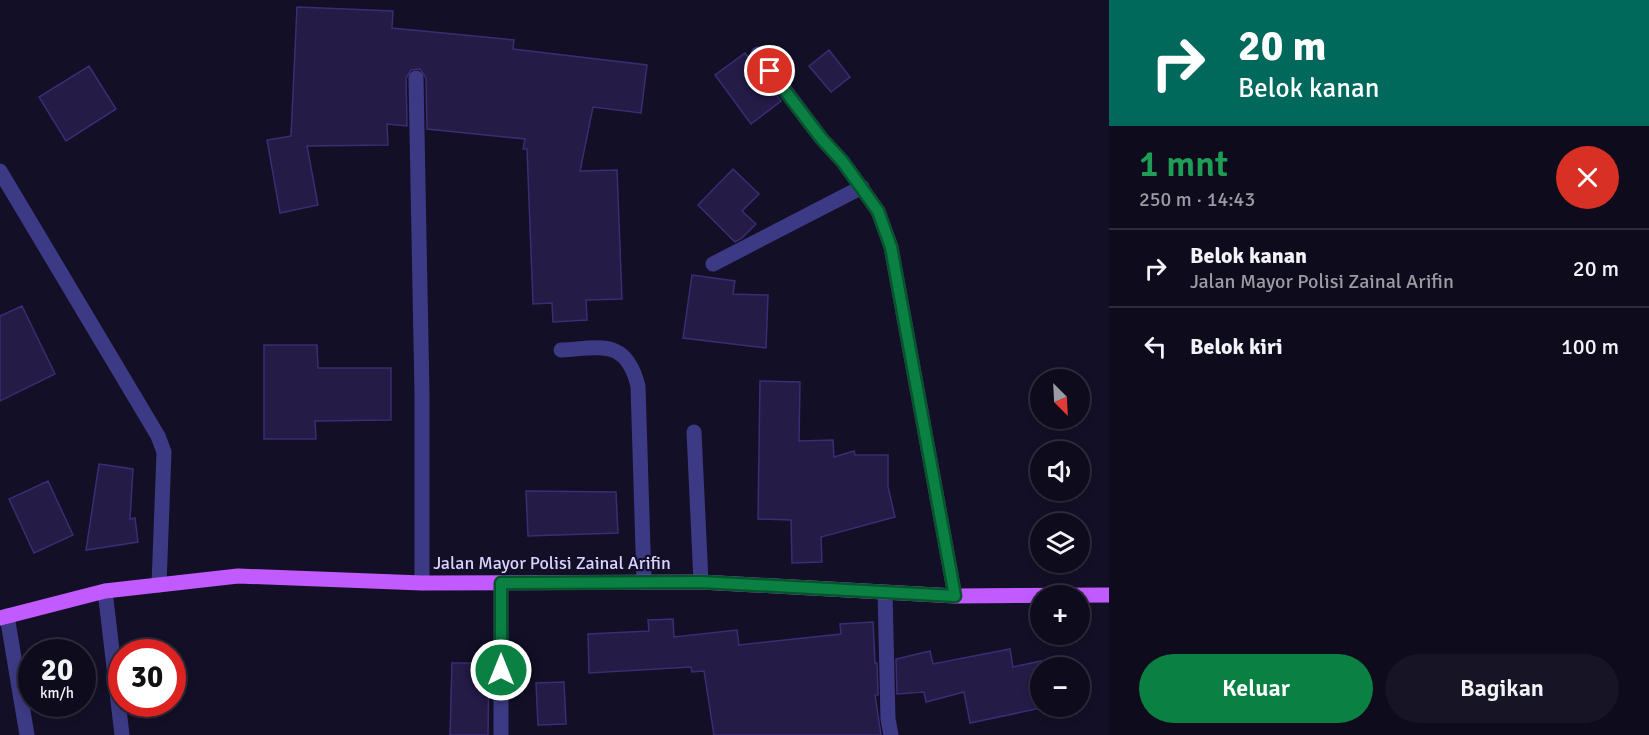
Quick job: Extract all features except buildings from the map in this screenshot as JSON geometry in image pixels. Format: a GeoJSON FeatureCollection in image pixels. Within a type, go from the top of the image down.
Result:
{"type":"FeatureCollection","features":[{"type":"Feature","properties":{"kind":"main road","name":"Jalan Mayor Polisi Zainal Arifin"},"geometry":{"type":"LineString","coordinates":[[3,617],[105,591],[238,576],[422,583],[701,582],[955,596],[1109,595]]}},
{"type":"Feature","properties":{"kind":"street"},"geometry":{"type":"LineString","coordinates":[[758,54],[821,138],[843,162],[878,211],[891,247],[955,596]]}},
{"type":"Feature","properties":{"kind":"street"},"geometry":{"type":"LineString","coordinates":[[416,78],[422,395],[422,583]]}},
{"type":"Feature","properties":{"kind":"street"},"geometry":{"type":"LineString","coordinates":[[0,171],[158,436],[164,452],[159,585]]}},
{"type":"Feature","properties":{"kind":"street"},"geometry":{"type":"LineString","coordinates":[[713,264],[862,187]]}},
{"type":"Feature","properties":{"kind":"street"},"geometry":{"type":"LineString","coordinates":[[561,350],[612,348],[625,357],[634,370],[638,386],[644,582]]}},
{"type":"Feature","properties":{"kind":"street"},"geometry":{"type":"LineString","coordinates":[[694,432],[701,582]]}},
{"type":"Feature","properties":{"kind":"street"},"geometry":{"type":"LineString","coordinates":[[501,583],[501,735]]}},
{"type":"Feature","properties":{"kind":"street"},"geometry":{"type":"LineString","coordinates":[[105,591],[122,735]]}},
{"type":"Feature","properties":{"kind":"street"},"geometry":{"type":"LineString","coordinates":[[885,593],[888,719],[891,735]]}},
{"type":"Feature","properties":{"kind":"street"},"geometry":{"type":"LineString","coordinates":[[3,617],[27,735]]}},
{"type":"Feature","properties":{"kind":"route"},"geometry":{"type":"LineString","coordinates":[[501,670],[501,583],[701,582],[955,596],[891,247],[878,211],[862,187],[770,71]]}}]}
